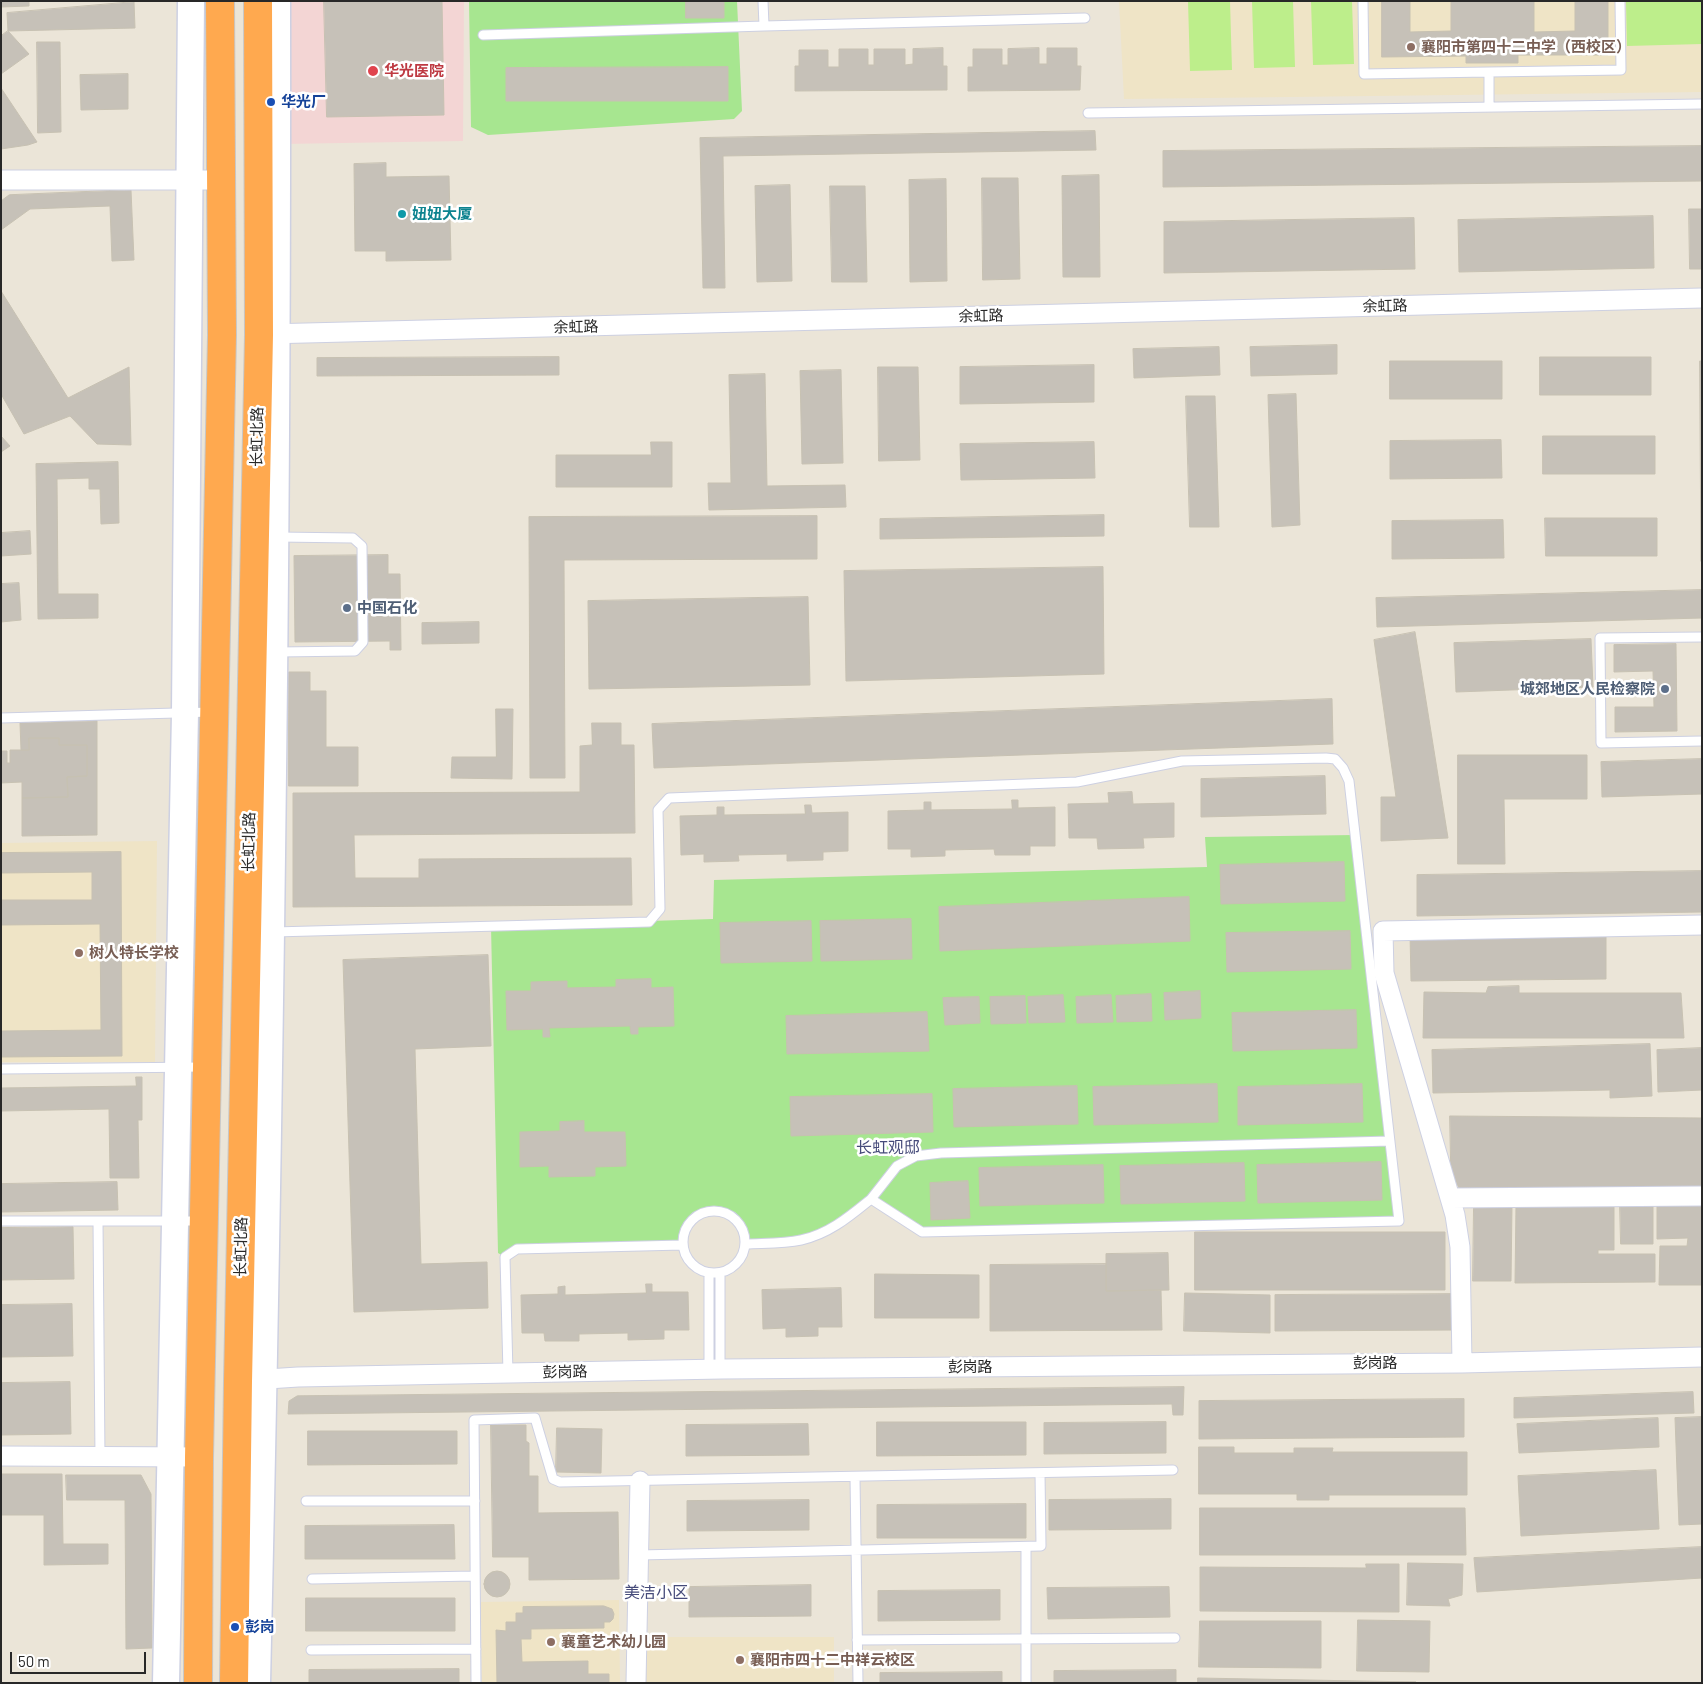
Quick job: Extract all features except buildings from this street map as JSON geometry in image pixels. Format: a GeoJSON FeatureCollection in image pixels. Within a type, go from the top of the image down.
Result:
{"type":"FeatureCollection","features":[{"type":"Feature","properties":{"kind":"highway"},"geometry":{"type":"LineString","coordinates":[[198,1683],[199,1457],[222,335],[220,1]]}},
{"type":"Feature","properties":{"kind":"highway","name":"长虹北路"},"geometry":{"type":"LineString","coordinates":[[234,1683],[251,1380],[268,334],[258,1]]}},
{"type":"Feature","properties":{"kind":"street"},"geometry":{"type":"LineString","coordinates":[[166,1683],[185,712],[192,1]]}},
{"type":"Feature","properties":{"kind":"street"},"geometry":{"type":"LineString","coordinates":[[257,1683],[251,1380],[271,932],[276,537],[268,334],[278,1]]}},
{"type":"Feature","properties":{"kind":"street"},"geometry":{"type":"LineString","coordinates":[[1,180],[221,180]]}},
{"type":"Feature","properties":{"kind":"street","name":"余虹路"},"geometry":{"type":"LineString","coordinates":[[268,334],[1702,298]]}},
{"type":"Feature","properties":{"kind":"street"},"geometry":{"type":"LineString","coordinates":[[1462,1363],[1460,1247],[1455,1215],[1384,972],[1383,931],[1702,924]]}},
{"type":"Feature","properties":{"kind":"street"},"geometry":{"type":"LineString","coordinates":[[1450,1198],[1702,1196]]}},
{"type":"Feature","properties":{"kind":"street","name":"彭岗路"},"geometry":{"type":"LineString","coordinates":[[251,1380],[714,1369],[1462,1363],[1702,1357]]}},
{"type":"Feature","properties":{"kind":"street"},"geometry":{"type":"LineString","coordinates":[[1,1456],[199,1457]]}},
{"type":"Feature","properties":{"kind":"street"},"geometry":{"type":"LineString","coordinates":[[636,1683],[640,1481]]}},
{"type":"Feature","properties":{"kind":"lane"},"geometry":{"type":"LineString","coordinates":[[763,1],[764,26]]}},
{"type":"Feature","properties":{"kind":"lane"},"geometry":{"type":"LineString","coordinates":[[1363,1],[1364,74],[1621,70],[1620,1]]}},
{"type":"Feature","properties":{"kind":"lane"},"geometry":{"type":"LineString","coordinates":[[483,35],[1085,18]]}},
{"type":"Feature","properties":{"kind":"lane"},"geometry":{"type":"LineString","coordinates":[[1489,72],[1489,107]]}},
{"type":"Feature","properties":{"kind":"lane"},"geometry":{"type":"LineString","coordinates":[[1088,113],[1702,104]]}},
{"type":"Feature","properties":{"kind":"lane"},"geometry":{"type":"LineString","coordinates":[[275,652],[355,651],[363,642],[362,546],[353,538],[276,537]]}},
{"type":"Feature","properties":{"kind":"lane"},"geometry":{"type":"LineString","coordinates":[[1702,637],[1600,638],[1601,743],[1702,741]]}},
{"type":"Feature","properties":{"kind":"lane"},"geometry":{"type":"LineString","coordinates":[[1,718],[214,712]]}},
{"type":"Feature","properties":{"kind":"lane"},"geometry":{"type":"LineString","coordinates":[[271,932],[649,922],[660,909],[658,810],[669,798],[1077,782],[1182,761],[1335,759],[1343,768],[1349,781],[1399,1221],[922,1232],[872,1199]]}},
{"type":"Feature","properties":{"kind":"lane"},"geometry":{"type":"LineString","coordinates":[[1,1069],[207,1067]]}},
{"type":"Feature","properties":{"kind":"lane"},"geometry":{"type":"LineString","coordinates":[[746,1244],[800,1240],[827,1231],[847,1219],[872,1199],[897,1166],[916,1156],[941,1153],[1390,1141]]}},
{"type":"Feature","properties":{"kind":"lane"},"geometry":{"type":"LineString","coordinates":[[714,1211],[724,1213],[736,1221],[744,1234],[746,1244],[738,1263],[730,1270],[720,1273],[709,1273],[699,1270],[685,1255],[683,1245],[684,1234],[691,1221],[704,1213],[714,1211]]}},
{"type":"Feature","properties":{"kind":"lane"},"geometry":{"type":"LineString","coordinates":[[1,1222],[204,1220]]}},
{"type":"Feature","properties":{"kind":"lane"},"geometry":{"type":"LineString","coordinates":[[98,1221],[100,1458]]}},
{"type":"Feature","properties":{"kind":"lane"},"geometry":{"type":"LineString","coordinates":[[508,1373],[504,1257],[517,1250],[683,1245]]}},
{"type":"Feature","properties":{"kind":"lane"},"geometry":{"type":"LineString","coordinates":[[709,1273],[714,1369]]}},
{"type":"Feature","properties":{"kind":"lane"},"geometry":{"type":"LineString","coordinates":[[714,1369],[720,1273]]}},
{"type":"Feature","properties":{"kind":"lane"},"geometry":{"type":"LineString","coordinates":[[476,1683],[474,1420],[535,1418],[553,1479],[560,1482],[1173,1470]]}},
{"type":"Feature","properties":{"kind":"lane"},"geometry":{"type":"LineString","coordinates":[[639,1555],[1041,1546],[1040,1473]]}},
{"type":"Feature","properties":{"kind":"lane"},"geometry":{"type":"LineString","coordinates":[[855,1477],[858,1683]]}},
{"type":"Feature","properties":{"kind":"lane"},"geometry":{"type":"LineString","coordinates":[[306,1501],[475,1501]]}},
{"type":"Feature","properties":{"kind":"lane"},"geometry":{"type":"LineString","coordinates":[[1026,1547],[1026,1683]]}},
{"type":"Feature","properties":{"kind":"lane"},"geometry":{"type":"LineString","coordinates":[[312,1579],[475,1576]]}},
{"type":"Feature","properties":{"kind":"lane"},"geometry":{"type":"LineString","coordinates":[[857,1640],[1175,1638]]}},
{"type":"Feature","properties":{"kind":"lane"},"geometry":{"type":"LineString","coordinates":[[311,1650],[476,1649]]}},
{"type":"Feature","properties":{"kind":"shaded area","name":"华光医院"},"geometry":{"type":"Polygon","coordinates":[[[284,1],[464,1],[463,141],[282,144],[284,1]]]}},
{"type":"Feature","properties":{"kind":"shaded area","name":"襄阳市第四十二中学（西校区）"},"geometry":{"type":"Polygon","coordinates":[[[1119,1],[1702,1],[1702,92],[1124,99],[1119,1]]]}},
{"type":"Feature","properties":{"kind":"shaded area","name":"树人特长学校"},"geometry":{"type":"Polygon","coordinates":[[[157,841],[155,1062],[1,1062],[1,843],[157,841]]]}},
{"type":"Feature","properties":{"kind":"shaded area","name":"襄童艺术幼儿园"},"geometry":{"type":"Polygon","coordinates":[[[619,1600],[620,1683],[482,1683],[481,1602],[619,1600]]]}},
{"type":"Feature","properties":{"kind":"shaded area","name":"襄阳市四十二中祥云校区"},"geometry":{"type":"Polygon","coordinates":[[[645,1637],[834,1637],[834,1683],[645,1683],[645,1637]]]}},
{"type":"Feature","properties":{"kind":"green space"},"geometry":{"type":"Polygon","coordinates":[[[469,1],[737,1],[742,111],[734,119],[488,135],[471,127],[469,1]]]}},
{"type":"Feature","properties":{"kind":"green space"},"geometry":{"type":"Polygon","coordinates":[[[1188,1],[1230,1],[1232,70],[1190,71],[1188,1]]]}},
{"type":"Feature","properties":{"kind":"green space"},"geometry":{"type":"Polygon","coordinates":[[[1252,1],[1293,1],[1295,67],[1254,68],[1252,1]]]}},
{"type":"Feature","properties":{"kind":"green space"},"geometry":{"type":"Polygon","coordinates":[[[1311,1],[1352,1],[1354,64],[1313,65],[1311,1]]]}},
{"type":"Feature","properties":{"kind":"green space"},"geometry":{"type":"Polygon","coordinates":[[[1626,1],[1702,1],[1702,44],[1627,46],[1626,1]]]}},
{"type":"Feature","properties":{"kind":"green space"},"geometry":{"type":"Polygon","coordinates":[[[1355,835],[1399,1221],[922,1232],[872,1199],[847,1219],[800,1240],[746,1244],[742,1230],[734,1219],[724,1213],[714,1211],[703,1213],[694,1220],[687,1230],[683,1245],[517,1249],[505,1257],[498,1253],[491,926],[713,919],[714,880],[1207,867],[1205,837],[1355,835]]]}},
{"type":"Feature","properties":{"kind":"place","name":"襄阳市第四十二中学（西校区）"},"geometry":{"type":"Point","coordinates":[1411,47]}},
{"type":"Feature","properties":{"kind":"place","name":"华光医院"},"geometry":{"type":"Point","coordinates":[373,71]}},
{"type":"Feature","properties":{"kind":"place","name":"华光厂"},"geometry":{"type":"Point","coordinates":[271,102]}},
{"type":"Feature","properties":{"kind":"place","name":"妞妞大厦"},"geometry":{"type":"Point","coordinates":[402,214]}},
{"type":"Feature","properties":{"kind":"place","name":"中国石化"},"geometry":{"type":"Point","coordinates":[347,608]}},
{"type":"Feature","properties":{"kind":"place","name":"城郊地区人民检察院"},"geometry":{"type":"Point","coordinates":[1665,689]}},
{"type":"Feature","properties":{"kind":"place","name":"树人特长学校"},"geometry":{"type":"Point","coordinates":[79,953]}},
{"type":"Feature","properties":{"kind":"place","name":"彭岗"},"geometry":{"type":"Point","coordinates":[235,1627]}},
{"type":"Feature","properties":{"kind":"place","name":"襄童艺术幼儿园"},"geometry":{"type":"Point","coordinates":[551,1642]}},
{"type":"Feature","properties":{"kind":"place","name":"襄阳市四十二中祥云校区"},"geometry":{"type":"Point","coordinates":[740,1660]}},
{"type":"Feature","properties":{"kind":"district","name":"长虹观邸"},"geometry":{"type":"Point","coordinates":[888,1148]}},
{"type":"Feature","properties":{"kind":"district","name":"美洁小区"},"geometry":{"type":"Point","coordinates":[656,1593]}}]}
